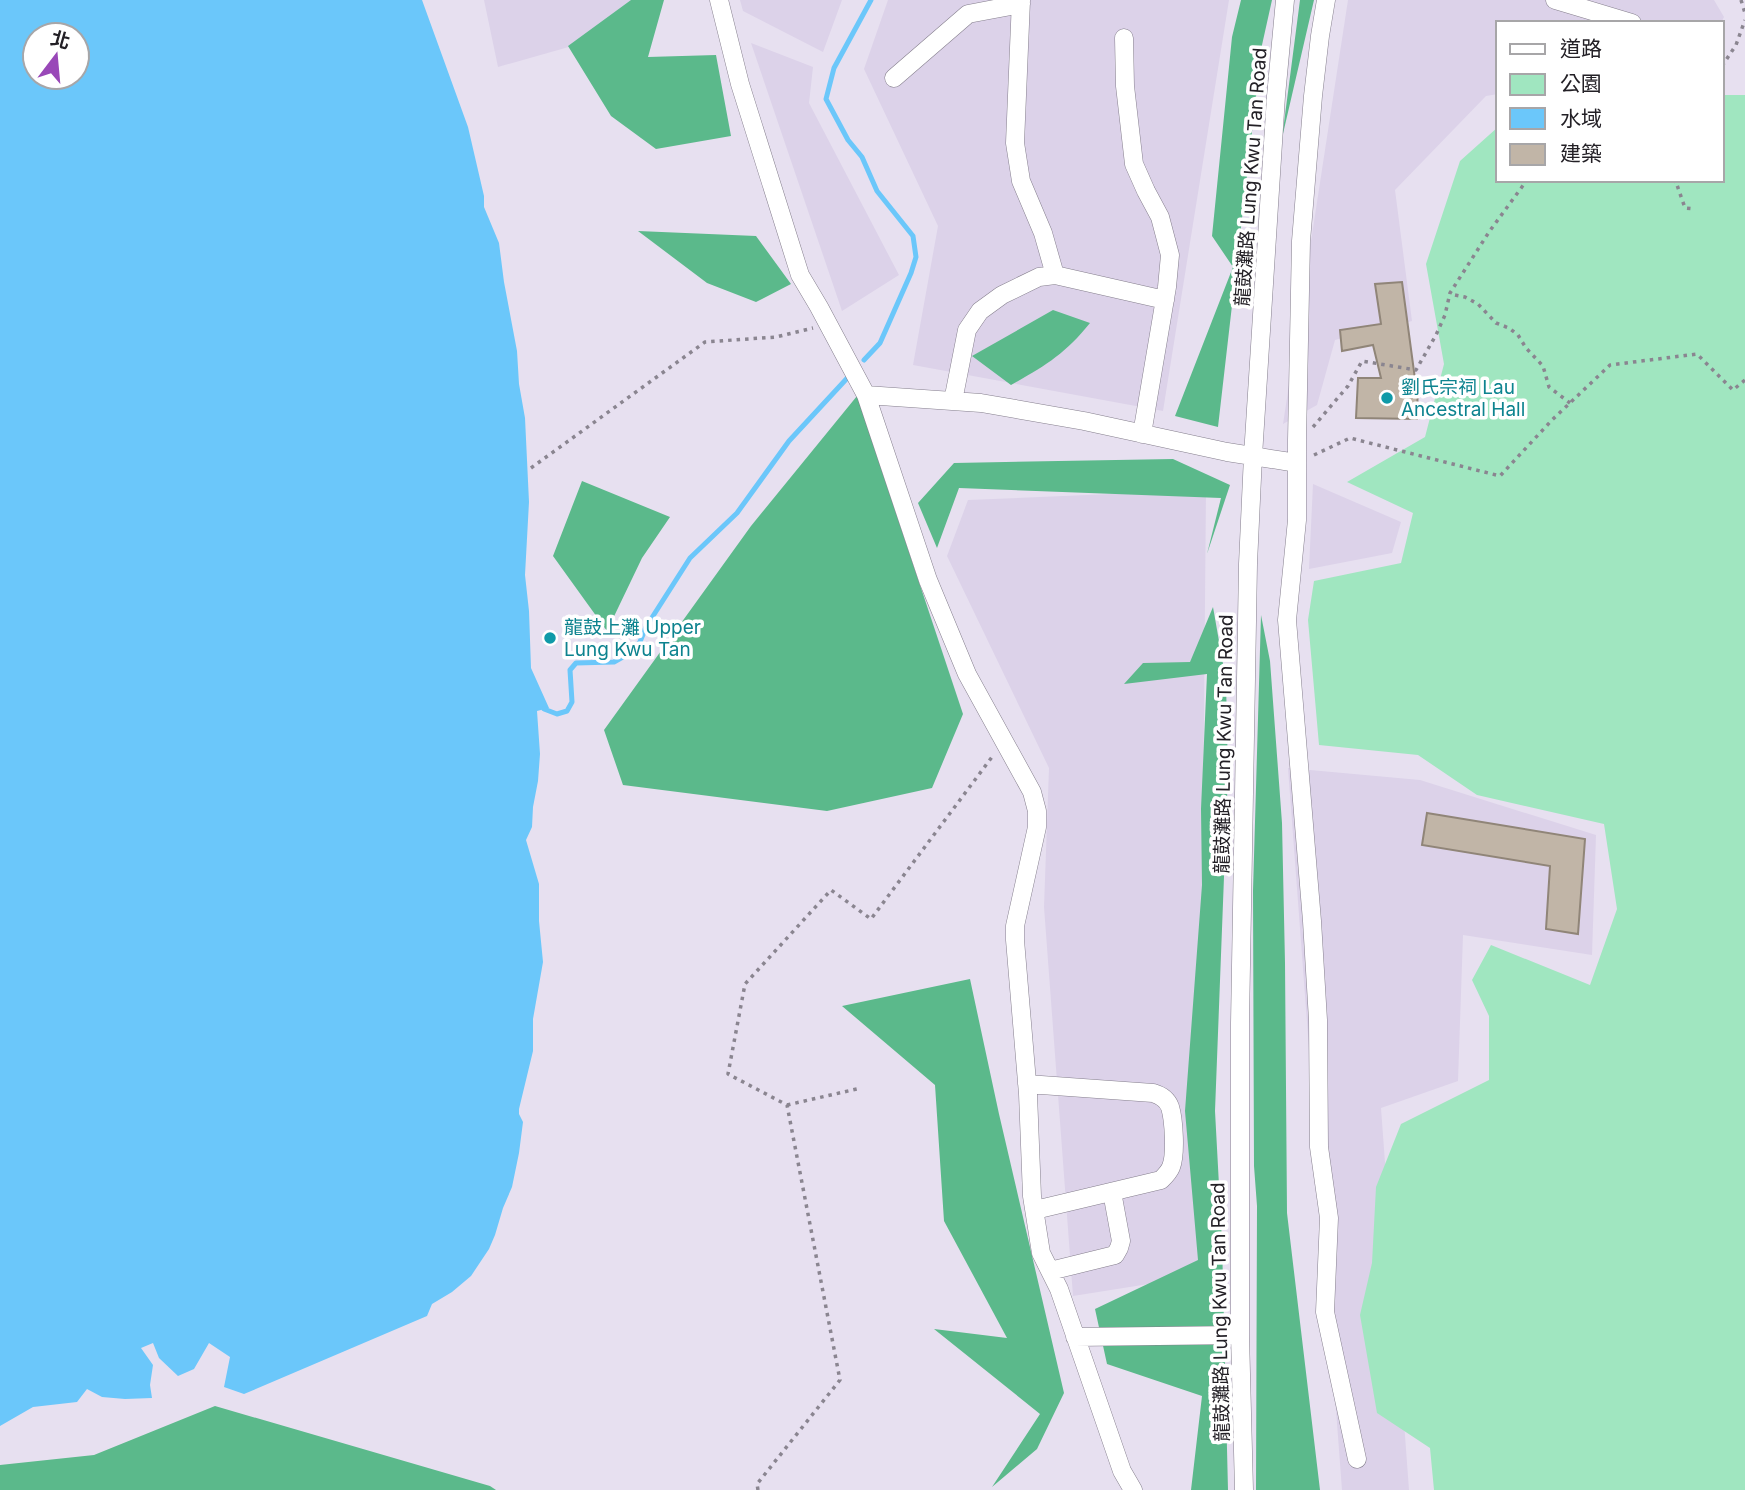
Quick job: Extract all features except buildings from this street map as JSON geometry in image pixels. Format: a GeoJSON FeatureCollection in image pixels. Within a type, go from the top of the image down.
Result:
{"type":"FeatureCollection","features":[{"type":"Feature","properties":{"kind":"street"},"geometry":{"type":"LineString","coordinates":[[719,0],[740,84],[800,275],[866,395],[928,580],[967,674],[1032,792],[1037,811],[1035,839],[1015,926],[1032,1196],[1041,1253],[1059,1289],[1122,1471],[1133,1490]]}},
{"type":"Feature","properties":{"kind":"street","name":"龍鼓灘路 Lung Kwu Tan Road"},"geometry":{"type":"LineString","coordinates":[[1244,1490],[1240,1335],[1240,1023],[1248,564],[1276,96],[1285,0]]}},
{"type":"Feature","properties":{"kind":"street"},"geometry":{"type":"LineString","coordinates":[[1326,0],[1313,96],[1303,214],[1297,520],[1287,620],[1312,921],[1318,1020],[1319,1147],[1329,1217],[1325,1312],[1357,1459]]}},
{"type":"Feature","properties":{"kind":"street"},"geometry":{"type":"LineString","coordinates":[[1555,0],[1625,21]]}},
{"type":"Feature","properties":{"kind":"street"},"geometry":{"type":"LineString","coordinates":[[894,78],[968,14],[1021,2],[1015,143],[1021,181],[1043,233],[1055,275]]}},
{"type":"Feature","properties":{"kind":"street"},"geometry":{"type":"LineString","coordinates":[[1124,38],[1125,86],[1134,164],[1160,217],[1170,255],[1142,434]]}},
{"type":"Feature","properties":{"kind":"street"},"geometry":{"type":"LineString","coordinates":[[953,401],[967,330],[980,311],[1002,295],[1040,277],[1055,275],[1165,300]]}},
{"type":"Feature","properties":{"kind":"street"},"geometry":{"type":"LineString","coordinates":[[866,395],[981,402],[1227,452],[1297,463]]}},
{"type":"Feature","properties":{"kind":"street"},"geometry":{"type":"LineString","coordinates":[[1027,1084],[1160,1095],[1170,1108],[1175,1151],[1170,1169],[1161,1180],[1035,1210]]}},
{"type":"Feature","properties":{"kind":"street"},"geometry":{"type":"LineString","coordinates":[[1050,1271],[1115,1255],[1121,1241],[1112,1192]]}},
{"type":"Feature","properties":{"kind":"street"},"geometry":{"type":"LineString","coordinates":[[1075,1337],[1240,1335]]}},
{"type":"Feature","properties":{"kind":"path"},"geometry":{"type":"LineString","coordinates":[[1741,0],[1745,13]]}},
{"type":"Feature","properties":{"kind":"path"},"geometry":{"type":"LineString","coordinates":[[1724,63],[1736,45],[1745,20]]}},
{"type":"Feature","properties":{"kind":"path"},"geometry":{"type":"LineString","coordinates":[[1297,440],[1317,423],[1348,386],[1362,361],[1416,370],[1445,315],[1450,293],[1526,182]]}},
{"type":"Feature","properties":{"kind":"path"},"geometry":{"type":"LineString","coordinates":[[1676,182],[1685,208],[1693,209]]}},
{"type":"Feature","properties":{"kind":"path"},"geometry":{"type":"LineString","coordinates":[[1455,295],[1478,304],[1496,323],[1518,335],[1543,366],[1549,387],[1570,403]]}},
{"type":"Feature","properties":{"kind":"path"},"geometry":{"type":"LineString","coordinates":[[531,468],[705,342],[776,337],[828,325]]}},
{"type":"Feature","properties":{"kind":"path"},"geometry":{"type":"LineString","coordinates":[[1297,463],[1350,438],[1500,476],[1610,365],[1697,354],[1733,390],[1745,380]]}},
{"type":"Feature","properties":{"kind":"path"},"geometry":{"type":"LineString","coordinates":[[861,1088],[787,1105],[728,1074],[745,984],[831,890],[871,919],[992,757]]}},
{"type":"Feature","properties":{"kind":"path"},"geometry":{"type":"LineString","coordinates":[[758,1490],[757,1484],[840,1380],[787,1105]]}},
{"type":"Feature","properties":{"kind":"shaded area"},"geometry":{"type":"Polygon","coordinates":[[[484,0],[632,0],[632,29],[498,67],[484,0]]]}},
{"type":"Feature","properties":{"kind":"shaded area"},"geometry":{"type":"Polygon","coordinates":[[[740,0],[842,0],[823,52],[743,11],[740,0]]]}},
{"type":"Feature","properties":{"kind":"shaded area"},"geometry":{"type":"Polygon","coordinates":[[[888,0],[1229,0],[1163,411],[913,365],[938,226],[864,69],[888,0]]]}},
{"type":"Feature","properties":{"kind":"shaded area"},"geometry":{"type":"Polygon","coordinates":[[[1348,0],[1714,0],[1724,17],[1722,21],[1496,21],[1496,94],[1486,96],[1395,190],[1412,321],[1335,340],[1317,405],[1283,424],[1348,0]]]}},
{"type":"Feature","properties":{"kind":"shaded area"},"geometry":{"type":"Polygon","coordinates":[[[751,43],[813,67],[809,103],[899,275],[842,311],[751,43]]]}},
{"type":"Feature","properties":{"kind":"shaded area"},"geometry":{"type":"Polygon","coordinates":[[[1313,484],[1401,522],[1392,553],[1309,569],[1313,484]]]}},
{"type":"Feature","properties":{"kind":"shaded area"},"geometry":{"type":"Polygon","coordinates":[[[1206,490],[1199,1276],[1073,1296],[1044,907],[1049,768],[947,556],[968,500],[1206,490]]]}},
{"type":"Feature","properties":{"kind":"shaded area"},"geometry":{"type":"Polygon","coordinates":[[[1288,768],[1420,780],[1596,835],[1592,955],[1463,935],[1458,1081],[1381,1108],[1409,1490],[1342,1490],[1288,768]]]}},
{"type":"Feature","properties":{"kind":"green space"},"geometry":{"type":"Polygon","coordinates":[[[631,0],[664,0],[648,57],[716,55],[731,136],[656,149],[611,116],[568,46],[631,0]]]}},
{"type":"Feature","properties":{"kind":"green space"},"geometry":{"type":"Polygon","coordinates":[[[1241,0],[1272,0],[1262,45],[1218,427],[1175,416],[1233,267],[1212,236],[1232,37],[1241,0]]]}},
{"type":"Feature","properties":{"kind":"green space"},"geometry":{"type":"Polygon","coordinates":[[[1300,0],[1314,0],[1282,138],[1300,0]]]}},
{"type":"Feature","properties":{"kind":"green space"},"geometry":{"type":"Polygon","coordinates":[[[1724,95],[1745,95],[1745,1490],[1434,1490],[1430,1448],[1377,1413],[1360,1315],[1372,1263],[1376,1187],[1401,1124],[1489,1080],[1489,1016],[1472,980],[1491,945],[1590,985],[1617,909],[1604,824],[1477,795],[1418,755],[1319,745],[1308,620],[1314,581],[1401,563],[1413,513],[1347,482],[1425,437],[1444,364],[1426,264],[1460,161],[1496,129],[1496,182],[1724,182],[1724,95]]]}},
{"type":"Feature","properties":{"kind":"green space"},"geometry":{"type":"Polygon","coordinates":[[[638,231],[756,236],[791,284],[756,302],[707,283],[638,231]]]}},
{"type":"Feature","properties":{"kind":"green space"},"geometry":{"type":"Polygon","coordinates":[[[1053,310],[1090,323],[1063,351],[1011,385],[972,356],[1053,310]]]}},
{"type":"Feature","properties":{"kind":"green space"},"geometry":{"type":"Polygon","coordinates":[[[857,396],[963,714],[932,788],[827,811],[623,785],[604,730],[751,526],[857,396]]]}},
{"type":"Feature","properties":{"kind":"green space"},"geometry":{"type":"Polygon","coordinates":[[[1173,459],[1230,485],[1207,554],[1221,498],[959,488],[937,548],[918,503],[954,463],[1173,459]]]}},
{"type":"Feature","properties":{"kind":"green space"},"geometry":{"type":"Polygon","coordinates":[[[582,481],[670,517],[642,558],[607,631],[553,556],[582,481]]]}},
{"type":"Feature","properties":{"kind":"green space"},"geometry":{"type":"Polygon","coordinates":[[[1213,607],[1226,681],[1228,773],[1215,1111],[1222,1241],[1228,1490],[1191,1490],[1202,1396],[1107,1364],[1095,1309],[1198,1260],[1185,1111],[1202,885],[1201,809],[1207,674],[1124,684],[1143,663],[1190,662],[1213,607]]]}},
{"type":"Feature","properties":{"kind":"green space"},"geometry":{"type":"Polygon","coordinates":[[[1261,615],[1270,661],[1282,823],[1287,1213],[1320,1490],[1256,1490],[1257,1206],[1254,1166],[1253,891],[1261,615]]]}},
{"type":"Feature","properties":{"kind":"green space"},"geometry":{"type":"Polygon","coordinates":[[[970,979],[1064,1393],[1037,1449],[992,1487],[1040,1414],[934,1329],[1007,1338],[944,1221],[935,1085],[842,1006],[970,979]]]}},
{"type":"Feature","properties":{"kind":"green space"},"geometry":{"type":"Polygon","coordinates":[[[215,1406],[490,1486],[496,1490],[0,1490],[0,1465],[94,1455],[215,1406]]]}},
{"type":"Feature","properties":{"kind":"water"},"geometry":{"type":"Polygon","coordinates":[[[0,0],[422,0],[468,127],[484,196],[484,207],[499,243],[525,418],[529,502],[525,575],[531,668],[549,708],[537,711],[540,754],[538,781],[532,827],[526,840],[539,884],[543,962],[533,1019],[533,1051],[519,1109],[523,1122],[512,1187],[489,1249],[471,1276],[432,1304],[427,1316],[244,1394],[224,1387],[230,1357],[209,1343],[194,1369],[178,1376],[159,1358],[153,1343],[141,1348],[153,1365],[150,1385],[152,1398],[102,1397],[87,1389],[77,1402],[33,1407],[0,1426],[0,0]]]}},
{"type":"Feature","properties":{"kind":"waterway"},"geometry":{"type":"LineString","coordinates":[[864,360],[880,343],[916,257],[913,236],[877,191],[862,157],[848,140],[826,99],[834,68],[871,0]]}},
{"type":"Feature","properties":{"kind":"waterway"},"geometry":{"type":"LineString","coordinates":[[544,709],[557,714],[567,711],[572,702],[570,670],[576,663],[614,662],[637,649],[646,627],[690,558],[737,513],[789,441],[851,374]]}},
{"type":"Feature","properties":{"kind":"place","name":"劉氏宗祠 Lau Ancestral Hall"},"geometry":{"type":"Point","coordinates":[1387,398]}},
{"type":"Feature","properties":{"kind":"place","name":"龍鼓上灘 Upper Lung Kwu Tan"},"geometry":{"type":"Point","coordinates":[550,638]}}]}
